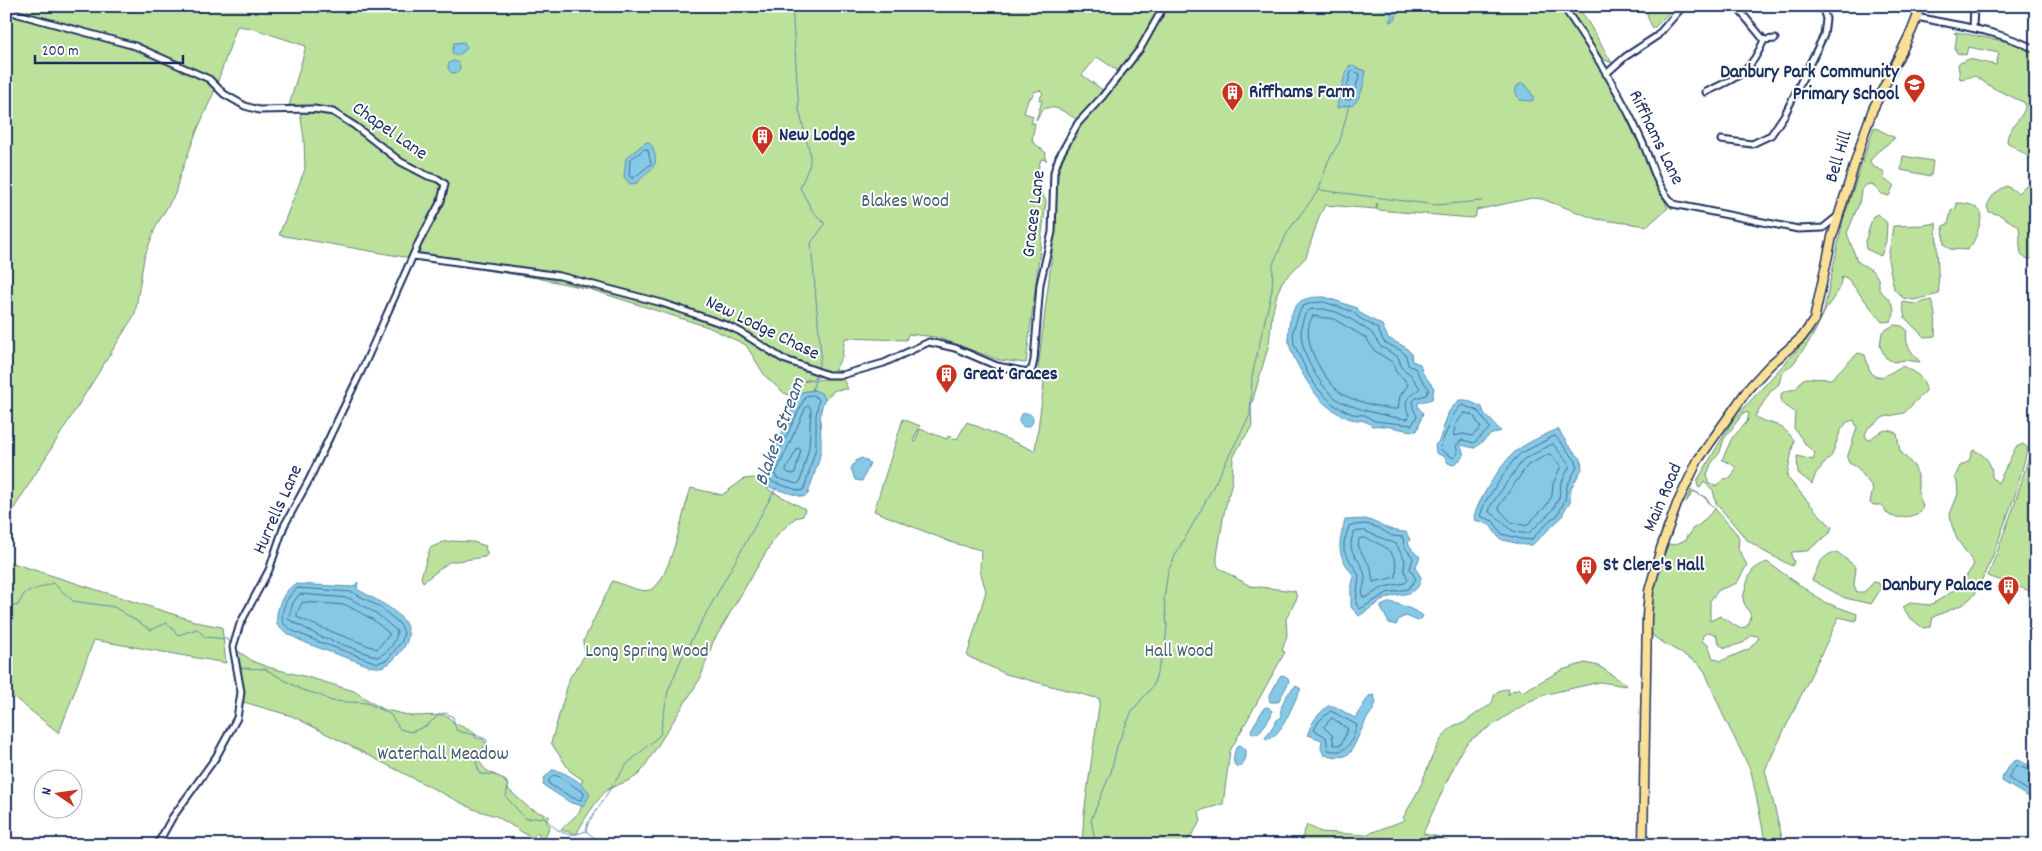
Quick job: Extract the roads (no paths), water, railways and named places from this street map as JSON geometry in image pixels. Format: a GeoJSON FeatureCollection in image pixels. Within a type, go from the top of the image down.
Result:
{"type":"FeatureCollection","features":[{"type":"Feature","properties":{"kind":"main road","name":"Bell Hill"},"geometry":{"type":"LineString","coordinates":[[1832,237],[1873,109],[1897,64],[1917,17],[1919,6]]}},
{"type":"Feature","properties":{"kind":"main road","name":"Main Road"},"geometry":{"type":"LineString","coordinates":[[1643,845],[1647,616],[1649,591],[1661,548],[1677,504],[1694,468],[1723,422],[1748,389],[1802,337],[1814,320],[1832,237]]}},
{"type":"Feature","properties":{"kind":"street","name":"Graces Lane"},"geometry":{"type":"LineString","coordinates":[[1032,369],[1040,284],[1052,232],[1054,172],[1059,157],[1078,123],[1102,98],[1140,49],[1164,6]]}},
{"type":"Feature","properties":{"kind":"street","name":"Riffhams Lane"},"geometry":{"type":"LineString","coordinates":[[1563,6],[1600,61],[1641,139],[1661,190],[1672,204],[1798,229],[1823,228]]}},
{"type":"Feature","properties":{"kind":"street"},"geometry":{"type":"LineString","coordinates":[[1606,74],[1624,57],[1657,36],[1683,6]]}},
{"type":"Feature","properties":{"kind":"street"},"geometry":{"type":"LineString","coordinates":[[1736,6],[1764,40]]}},
{"type":"Feature","properties":{"kind":"street"},"geometry":{"type":"LineString","coordinates":[[1721,140],[1752,144],[1771,135],[1785,114],[1824,35],[1826,19],[1820,6]]}},
{"type":"Feature","properties":{"kind":"street"},"geometry":{"type":"LineString","coordinates":[[1824,12],[1828,6]]}},
{"type":"Feature","properties":{"kind":"street"},"geometry":{"type":"LineString","coordinates":[[1973,28],[1974,6]]}},
{"type":"Feature","properties":{"kind":"street","name":"Chapel Lane"},"geometry":{"type":"LineString","coordinates":[[6,9],[135,46],[209,79],[224,94],[246,106],[260,110],[333,112],[355,126],[401,162],[445,184]]}},
{"type":"Feature","properties":{"kind":"street"},"geometry":{"type":"LineString","coordinates":[[1917,17],[1973,28],[2019,40],[2036,50]]}},
{"type":"Feature","properties":{"kind":"street"},"geometry":{"type":"LineString","coordinates":[[1764,40],[1775,39]]}},
{"type":"Feature","properties":{"kind":"street"},"geometry":{"type":"LineString","coordinates":[[1706,92],[1736,78],[1755,61],[1764,40]]}},
{"type":"Feature","properties":{"kind":"street"},"geometry":{"type":"LineString","coordinates":[[1600,61],[1614,68]]}},
{"type":"Feature","properties":{"kind":"street","name":"Hurrells Lane"},"geometry":{"type":"LineString","coordinates":[[157,845],[172,818],[216,757],[237,718],[241,692],[233,647],[240,624],[269,570],[284,526],[309,480],[365,363],[413,256],[441,201],[445,184]]}},
{"type":"Feature","properties":{"kind":"street"},"geometry":{"type":"LineString","coordinates":[[1832,237],[1823,228],[1839,216]]}},
{"type":"Feature","properties":{"kind":"street","name":"New Lodge Chase"},"geometry":{"type":"LineString","coordinates":[[413,256],[560,276],[662,303],[726,325],[739,331],[783,359],[828,375],[842,375],[884,363],[929,342],[954,348],[997,366],[1027,372],[1032,369]]}},
{"type":"Feature","properties":{"kind":"water"},"geometry":{"type":"Polygon","coordinates":[[[1379,6],[1396,6],[1396,18],[1391,22],[1389,21],[1392,16],[1390,12],[1379,6]]]}},
{"type":"Feature","properties":{"kind":"water"},"geometry":{"type":"Polygon","coordinates":[[[464,42],[467,48],[459,55],[454,55],[452,52],[454,43],[464,42]]]}},
{"type":"Feature","properties":{"kind":"water"},"geometry":{"type":"Polygon","coordinates":[[[452,61],[456,61],[460,67],[456,73],[452,73],[448,69],[448,65],[452,61]]]}},
{"type":"Feature","properties":{"kind":"water"},"geometry":{"type":"Polygon","coordinates":[[[1350,65],[1365,71],[1360,95],[1352,106],[1337,108],[1342,85],[1350,65]]]}},
{"type":"Feature","properties":{"kind":"water"},"geometry":{"type":"Polygon","coordinates":[[[1522,83],[1527,86],[1534,98],[1532,101],[1519,100],[1515,90],[1522,83]]]}},
{"type":"Feature","properties":{"kind":"water"},"geometry":{"type":"Polygon","coordinates":[[[648,142],[653,147],[654,166],[637,183],[630,184],[624,177],[626,158],[648,142]]]}},
{"type":"Feature","properties":{"kind":"water"},"geometry":{"type":"Polygon","coordinates":[[[1325,297],[1357,308],[1360,313],[1382,325],[1388,338],[1405,347],[1411,353],[1412,361],[1420,364],[1422,372],[1434,388],[1432,399],[1418,403],[1418,407],[1423,413],[1417,431],[1372,426],[1365,421],[1347,418],[1326,405],[1311,387],[1290,348],[1288,337],[1289,325],[1292,313],[1299,303],[1308,298],[1325,297]]]}},
{"type":"Feature","properties":{"kind":"water"},"geometry":{"type":"Polygon","coordinates":[[[814,390],[821,393],[825,399],[820,417],[821,449],[808,494],[803,497],[772,488],[762,483],[760,476],[772,456],[802,392],[814,390]]]}},
{"type":"Feature","properties":{"kind":"water"},"geometry":{"type":"Polygon","coordinates":[[[1459,400],[1466,400],[1482,407],[1484,413],[1501,431],[1490,435],[1475,448],[1460,445],[1464,454],[1453,465],[1448,463],[1445,457],[1436,453],[1435,445],[1439,441],[1449,411],[1459,400]]]}},
{"type":"Feature","properties":{"kind":"water"},"geometry":{"type":"Polygon","coordinates":[[[1023,413],[1029,413],[1033,420],[1029,427],[1023,427],[1019,423],[1019,417],[1023,413]]]}},
{"type":"Feature","properties":{"kind":"water"},"geometry":{"type":"Polygon","coordinates":[[[1558,429],[1568,445],[1581,459],[1582,469],[1571,488],[1570,502],[1562,517],[1532,545],[1524,545],[1499,538],[1490,525],[1475,520],[1474,516],[1481,500],[1510,456],[1531,442],[1558,429]]]}},
{"type":"Feature","properties":{"kind":"water"},"geometry":{"type":"Polygon","coordinates":[[[862,458],[870,463],[862,481],[855,480],[851,468],[857,460],[862,458]]]}},
{"type":"Feature","properties":{"kind":"water"},"geometry":{"type":"Polygon","coordinates":[[[1366,519],[1390,529],[1406,532],[1410,540],[1408,543],[1420,557],[1415,568],[1421,577],[1417,588],[1413,591],[1387,598],[1359,616],[1351,607],[1351,589],[1354,576],[1341,555],[1340,544],[1345,520],[1366,519]]]}},
{"type":"Feature","properties":{"kind":"water"},"geometry":{"type":"Polygon","coordinates":[[[358,582],[357,589],[390,608],[406,624],[408,634],[405,645],[387,665],[381,667],[369,666],[295,638],[277,625],[280,602],[290,587],[295,584],[353,587],[358,582]]]}},
{"type":"Feature","properties":{"kind":"water"},"geometry":{"type":"Polygon","coordinates":[[[1390,602],[1423,616],[1418,621],[1406,616],[1399,619],[1396,625],[1389,623],[1381,606],[1390,602]]]}},
{"type":"Feature","properties":{"kind":"water"},"geometry":{"type":"Polygon","coordinates":[[[1283,675],[1288,678],[1289,682],[1278,702],[1270,702],[1269,697],[1280,676],[1283,675]]]}},
{"type":"Feature","properties":{"kind":"water"},"geometry":{"type":"Polygon","coordinates":[[[1296,686],[1301,689],[1286,719],[1277,732],[1266,740],[1265,738],[1281,717],[1281,708],[1284,700],[1296,686]]]}},
{"type":"Feature","properties":{"kind":"water"},"geometry":{"type":"Polygon","coordinates":[[[1374,695],[1376,703],[1351,752],[1345,756],[1337,757],[1324,755],[1321,749],[1322,740],[1308,735],[1318,716],[1328,706],[1334,706],[1355,718],[1369,696],[1374,695]]]}},
{"type":"Feature","properties":{"kind":"water"},"geometry":{"type":"Polygon","coordinates":[[[1268,707],[1272,711],[1271,716],[1259,733],[1252,734],[1251,730],[1264,708],[1268,707]]]}},
{"type":"Feature","properties":{"kind":"water"},"geometry":{"type":"Polygon","coordinates":[[[1240,745],[1246,750],[1246,757],[1242,766],[1237,767],[1234,763],[1234,757],[1237,746],[1240,745]]]}},
{"type":"Feature","properties":{"kind":"water"},"geometry":{"type":"Polygon","coordinates":[[[2017,760],[2036,768],[2036,795],[2034,797],[2027,796],[2002,781],[2007,769],[2017,760]]]}},
{"type":"Feature","properties":{"kind":"water"},"geometry":{"type":"Polygon","coordinates":[[[552,770],[568,775],[588,791],[590,795],[583,806],[571,803],[543,785],[544,778],[552,770]]]}},
{"type":"Feature","properties":{"kind":"waterway","name":"Blake's Stream"},"geometry":{"type":"LineString","coordinates":[[792,6],[799,110],[810,153],[810,164],[800,188],[812,210],[825,224],[811,243],[821,355],[818,369]]}},
{"type":"Feature","properties":{"kind":"waterway"},"geometry":{"type":"LineString","coordinates":[[1319,189],[1328,161],[1340,141],[1349,105]]}},
{"type":"Feature","properties":{"kind":"waterway"},"geometry":{"type":"LineString","coordinates":[[1096,845],[1091,820],[1111,772],[1117,746],[1132,711],[1153,686],[1165,646],[1167,625],[1164,599],[1168,571],[1250,415],[1252,376],[1272,290],[1273,264],[1288,231],[1319,190],[1436,205],[1482,201]]}},
{"type":"Feature","properties":{"kind":"waterway","name":"Blake's Stream"},"geometry":{"type":"LineString","coordinates":[[812,391],[817,373]]}},
{"type":"Feature","properties":{"kind":"waterway","name":"Blake's Stream"},"geometry":{"type":"LineString","coordinates":[[586,831],[588,823],[626,765],[660,735],[668,691],[683,655],[776,488]]}},
{"type":"Feature","properties":{"kind":"waterway"},"geometry":{"type":"LineString","coordinates":[[6,604],[17,606],[25,593],[53,583],[73,601],[114,607],[151,630],[167,623],[178,635],[197,629],[205,637],[227,639],[231,644]]}},
{"type":"Feature","properties":{"kind":"waterway"},"geometry":{"type":"LineString","coordinates":[[239,668],[265,669],[302,690],[320,695],[331,701],[367,703],[390,714],[400,729],[411,732],[426,726],[440,714],[446,713],[453,717],[456,730],[487,740],[486,746],[476,762],[480,774],[492,775],[502,779],[508,786],[506,797],[526,819],[544,817],[563,833],[573,834],[586,831],[597,840],[598,845]]}},
{"type":"Feature","properties":{"kind":"place","name":"Danbury Park Community Primary School"},"geometry":{"type":"Point","coordinates":[1915,103]}},
{"type":"Feature","properties":{"kind":"place","name":"Riffhams Farm"},"geometry":{"type":"Point","coordinates":[1233,112]}},
{"type":"Feature","properties":{"kind":"place","name":"New Lodge"},"geometry":{"type":"Point","coordinates":[763,155]}},
{"type":"Feature","properties":{"kind":"place","name":"Great Graces"},"geometry":{"type":"Point","coordinates":[947,394]}},
{"type":"Feature","properties":{"kind":"place","name":"St Clere's Hall"},"geometry":{"type":"Point","coordinates":[1587,585]}},
{"type":"Feature","properties":{"kind":"place","name":"Danbury Palace"},"geometry":{"type":"Point","coordinates":[2008,605]}},
{"type":"Feature","properties":{"kind":"park label","name":"Blakes Wood"},"geometry":{"type":"Point","coordinates":[905,202]}},
{"type":"Feature","properties":{"kind":"park label","name":"Long Spring Wood"},"geometry":{"type":"Point","coordinates":[647,652]}},
{"type":"Feature","properties":{"kind":"park label","name":"Hall Wood"},"geometry":{"type":"Point","coordinates":[1179,652]}},
{"type":"Feature","properties":{"kind":"park label","name":"Waterhall Meadow"},"geometry":{"type":"Point","coordinates":[443,755]}}]}
